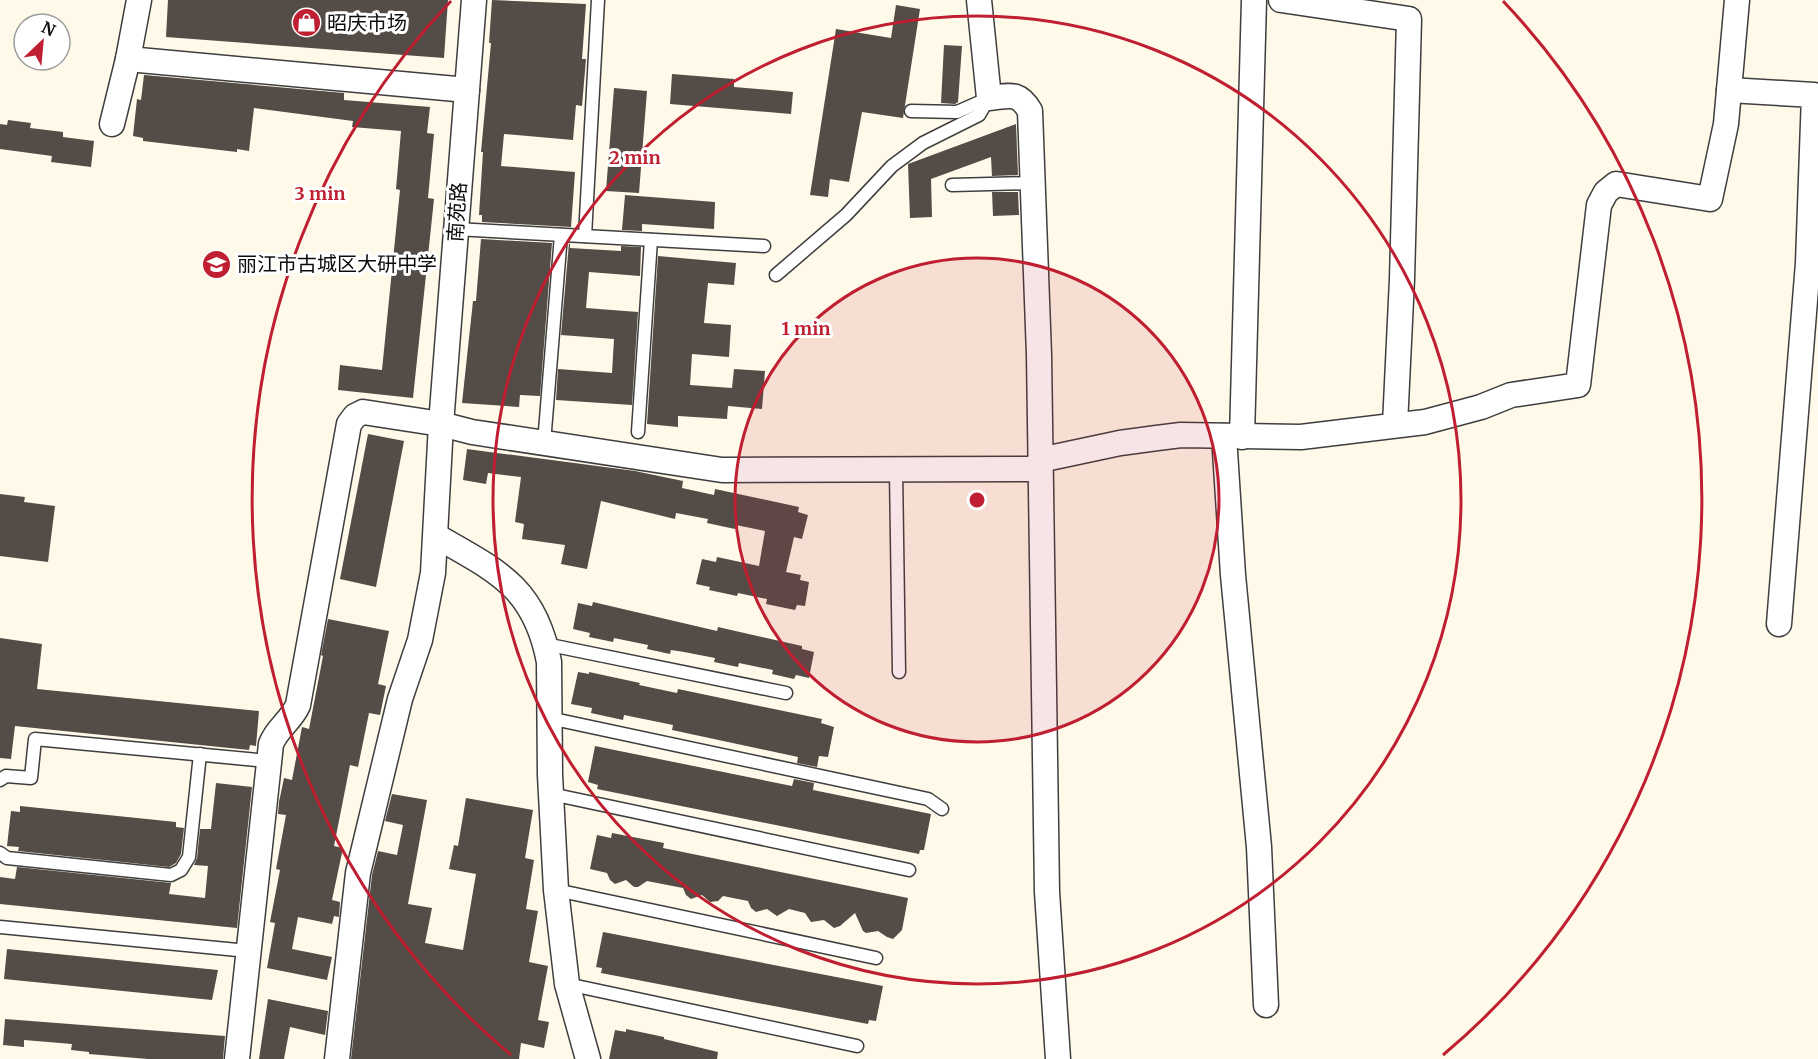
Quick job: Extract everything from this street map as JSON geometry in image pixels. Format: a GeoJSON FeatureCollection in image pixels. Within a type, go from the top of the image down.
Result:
{"type":"FeatureCollection","features":[{"type":"Feature","properties":{"kind":"street"},"geometry":{"type":"LineString","coordinates":[[112,124],[128,59],[139,0]]}},
{"type":"Feature","properties":{"kind":"street","name":"南苑路"},"geometry":{"type":"LineString","coordinates":[[337,1059],[358,873],[400,699],[423,630],[433,573],[441,424],[474,0]]}},
{"type":"Feature","properties":{"kind":"street"},"geometry":{"type":"LineString","coordinates":[[979,0],[989,98],[1016,96],[1030,111],[1040,465],[1047,892],[1058,1059]]}},
{"type":"Feature","properties":{"kind":"street"},"geometry":{"type":"LineString","coordinates":[[1254,0],[1233,436],[1233,575],[1259,847],[1266,1005]]}},
{"type":"Feature","properties":{"kind":"street"},"geometry":{"type":"LineString","coordinates":[[1281,0],[1409,19],[1402,279],[1395,425]]}},
{"type":"Feature","properties":{"kind":"street"},"geometry":{"type":"LineString","coordinates":[[237,1059],[268,761],[273,737],[291,717],[298,705],[349,424],[355,416],[363,412],[441,424],[472,432],[722,470],[896,471],[1040,465],[1120,443],[1181,435],[1301,436],[1395,425],[1449,416],[1481,407],[1511,394],[1578,385],[1599,206],[1602,199],[1616,184],[1710,199],[1726,124],[1737,0]]}},
{"type":"Feature","properties":{"kind":"street"},"geometry":{"type":"LineString","coordinates":[[128,59],[467,90]]}},
{"type":"Feature","properties":{"kind":"street"},"geometry":{"type":"LineString","coordinates":[[1729,90],[1814,95],[1808,263],[1779,624]]}},
{"type":"Feature","properties":{"kind":"street"},"geometry":{"type":"LineString","coordinates":[[436,536],[495,570],[509,582],[532,610],[545,644],[549,662],[551,794],[556,890],[567,984],[588,1059]]}},
{"type":"Feature","properties":{"kind":"lane"},"geometry":{"type":"LineString","coordinates":[[585,236],[598,0]]}},
{"type":"Feature","properties":{"kind":"lane"},"geometry":{"type":"LineString","coordinates":[[911,111],[957,112],[989,98]]}},
{"type":"Feature","properties":{"kind":"lane"},"geometry":{"type":"LineString","coordinates":[[776,275],[846,215],[892,166],[923,143],[979,115],[989,98]]}},
{"type":"Feature","properties":{"kind":"lane"},"geometry":{"type":"LineString","coordinates":[[952,185],[1032,183]]}},
{"type":"Feature","properties":{"kind":"lane"},"geometry":{"type":"LineString","coordinates":[[456,229],[764,246]]}},
{"type":"Feature","properties":{"kind":"lane"},"geometry":{"type":"LineString","coordinates":[[544,443],[561,235]]}},
{"type":"Feature","properties":{"kind":"lane"},"geometry":{"type":"LineString","coordinates":[[638,432],[651,240]]}},
{"type":"Feature","properties":{"kind":"lane"},"geometry":{"type":"LineString","coordinates":[[896,471],[899,672]]}},
{"type":"Feature","properties":{"kind":"lane"},"geometry":{"type":"LineString","coordinates":[[545,644],[786,693]]}},
{"type":"Feature","properties":{"kind":"lane"},"geometry":{"type":"LineString","coordinates":[[549,718],[928,799],[942,808]]}},
{"type":"Feature","properties":{"kind":"lane"},"geometry":{"type":"LineString","coordinates":[[0,780],[6,776],[31,778],[35,739],[268,761]]}},
{"type":"Feature","properties":{"kind":"lane"},"geometry":{"type":"LineString","coordinates":[[0,853],[7,858],[171,875],[181,870],[189,857],[200,754]]}},
{"type":"Feature","properties":{"kind":"lane"},"geometry":{"type":"LineString","coordinates":[[551,794],[909,870]]}},
{"type":"Feature","properties":{"kind":"lane"},"geometry":{"type":"LineString","coordinates":[[556,890],[876,958]]}},
{"type":"Feature","properties":{"kind":"lane"},"geometry":{"type":"LineString","coordinates":[[0,927],[248,951]]}},
{"type":"Feature","properties":{"kind":"lane"},"geometry":{"type":"LineString","coordinates":[[567,984],[857,1046]]}},
{"type":"Feature","properties":{"kind":"building","name":"昭庆市场"},"geometry":{"type":"Polygon","coordinates":[[[168,0],[448,0],[444,58],[166,37],[168,0]]]}},
{"type":"Feature","properties":{"kind":"building"},"geometry":{"type":"Polygon","coordinates":[[[492,0],[586,4],[582,59],[586,59],[582,106],[576,105],[573,140],[504,134],[501,166],[575,172],[571,227],[482,222],[482,215],[479,215],[483,152],[481,152],[491,43],[489,43],[492,0]]]}},
{"type":"Feature","properties":{"kind":"building"},"geometry":{"type":"Polygon","coordinates":[[[896,5],[920,9],[903,118],[862,112],[849,182],[830,179],[828,197],[810,195],[836,29],[891,38],[896,5]]]}},
{"type":"Feature","properties":{"kind":"building"},"geometry":{"type":"Polygon","coordinates":[[[944,45],[962,46],[958,102],[955,104],[941,103],[944,45]]]}},
{"type":"Feature","properties":{"kind":"building"},"geometry":{"type":"Polygon","coordinates":[[[672,74],[734,79],[734,87],[793,92],[791,114],[670,104],[672,74]]]}},
{"type":"Feature","properties":{"kind":"building"},"geometry":{"type":"Polygon","coordinates":[[[144,75],[344,93],[344,100],[430,107],[427,133],[434,134],[428,198],[434,199],[413,398],[338,390],[340,365],[382,370],[400,190],[396,189],[401,131],[352,127],[353,121],[254,108],[249,151],[237,149],[237,152],[143,141],[143,138],[133,136],[137,99],[141,100],[144,75]]]}},
{"type":"Feature","properties":{"kind":"building"},"geometry":{"type":"Polygon","coordinates":[[[614,88],[647,91],[639,193],[606,191],[614,88]]]}},
{"type":"Feature","properties":{"kind":"building"},"geometry":{"type":"Polygon","coordinates":[[[8,120],[31,123],[30,128],[63,132],[63,137],[94,141],[91,167],[51,162],[52,156],[0,149],[0,124],[7,125],[8,120]]]}},
{"type":"Feature","properties":{"kind":"building"},"geometry":{"type":"Polygon","coordinates":[[[1016,124],[1018,175],[992,176],[991,157],[931,179],[932,217],[910,218],[908,164],[1016,124]]]}},
{"type":"Feature","properties":{"kind":"building"},"geometry":{"type":"Polygon","coordinates":[[[992,192],[1018,192],[1019,215],[993,216],[992,192]]]}},
{"type":"Feature","properties":{"kind":"building"},"geometry":{"type":"Polygon","coordinates":[[[625,195],[715,202],[714,229],[642,224],[642,231],[622,230],[625,195]]]}},
{"type":"Feature","properties":{"kind":"building"},"geometry":{"type":"Polygon","coordinates":[[[481,239],[552,243],[540,396],[520,395],[519,407],[462,403],[473,301],[476,301],[481,239]]]}},
{"type":"Feature","properties":{"kind":"building"},"geometry":{"type":"Polygon","coordinates":[[[569,243],[570,248],[621,251],[621,246],[641,247],[640,276],[589,272],[586,308],[638,312],[632,405],[556,400],[558,369],[612,373],[614,339],[561,335],[569,243]]]}},
{"type":"Feature","properties":{"kind":"building"},"geometry":{"type":"Polygon","coordinates":[[[658,256],[736,263],[734,285],[708,283],[704,323],[731,325],[729,357],[692,354],[690,385],[732,388],[734,369],[765,371],[762,409],[728,406],[727,419],[678,416],[678,427],[647,424],[658,256]]]}},
{"type":"Feature","properties":{"kind":"building"},"geometry":{"type":"Polygon","coordinates":[[[368,434],[404,441],[376,587],[340,579],[368,434]]]}},
{"type":"Feature","properties":{"kind":"building"},"geometry":{"type":"Polygon","coordinates":[[[467,449],[635,471],[683,481],[682,488],[714,495],[715,489],[799,507],[798,512],[808,515],[802,539],[794,537],[786,572],[801,575],[800,580],[809,582],[805,606],[797,605],[795,610],[766,604],[767,599],[738,593],[737,596],[709,590],[710,587],[696,584],[702,559],[716,562],[717,557],[759,566],[765,531],[736,525],[735,529],[707,523],[708,519],[676,513],[675,519],[601,501],[587,569],[561,564],[565,545],[522,539],[524,524],[515,522],[521,477],[488,473],[486,484],[463,480],[467,449]]]}},
{"type":"Feature","properties":{"kind":"building"},"geometry":{"type":"Polygon","coordinates":[[[0,494],[25,497],[24,502],[55,506],[48,562],[0,556],[0,494]]]}},
{"type":"Feature","properties":{"kind":"building"},"geometry":{"type":"Polygon","coordinates":[[[593,602],[717,631],[718,627],[802,646],[802,649],[814,652],[809,678],[796,675],[794,679],[772,674],[773,670],[739,663],[738,667],[714,662],[715,658],[671,650],[670,654],[647,649],[648,645],[614,638],[613,642],[589,637],[590,633],[573,629],[578,603],[592,606],[593,602]]]}},
{"type":"Feature","properties":{"kind":"building"},"geometry":{"type":"Polygon","coordinates":[[[328,619],[389,631],[378,684],[386,686],[380,715],[369,713],[358,767],[350,765],[334,846],[343,848],[332,900],[340,902],[339,917],[334,916],[332,924],[298,917],[292,949],[332,957],[327,980],[267,968],[275,923],[270,922],[280,870],[276,869],[286,815],[278,814],[279,802],[284,778],[292,780],[302,727],[309,729],[328,619]]]}},
{"type":"Feature","properties":{"kind":"building"},"geometry":{"type":"Polygon","coordinates":[[[0,638],[42,644],[37,689],[259,711],[256,746],[250,745],[249,750],[15,726],[11,759],[0,758],[0,638]]]}},
{"type":"Feature","properties":{"kind":"building"},"geometry":{"type":"Polygon","coordinates":[[[578,672],[589,674],[589,672],[677,693],[678,689],[822,719],[821,723],[834,727],[828,757],[819,756],[817,767],[797,763],[798,757],[672,730],[673,725],[624,715],[623,720],[591,713],[592,708],[571,704],[578,672]]]}},
{"type":"Feature","properties":{"kind":"building"},"geometry":{"type":"Polygon","coordinates":[[[595,746],[792,786],[794,779],[814,783],[813,790],[931,814],[924,850],[920,850],[919,854],[597,789],[598,785],[588,782],[595,746]]]}},
{"type":"Feature","properties":{"kind":"building"},"geometry":{"type":"Polygon","coordinates":[[[216,783],[252,787],[237,928],[0,904],[0,877],[15,879],[17,867],[171,883],[169,894],[205,898],[208,866],[194,865],[197,858],[200,829],[211,829],[216,783]]]}},
{"type":"Feature","properties":{"kind":"building"},"geometry":{"type":"Polygon","coordinates":[[[392,794],[427,800],[408,904],[432,908],[425,943],[463,950],[476,874],[449,869],[454,845],[458,846],[466,798],[533,810],[525,858],[534,860],[526,909],[538,911],[529,962],[548,966],[538,1020],[549,1022],[544,1048],[521,1043],[519,1059],[351,1059],[372,875],[378,851],[397,855],[403,825],[385,821],[392,794]]]}},
{"type":"Feature","properties":{"kind":"building"},"geometry":{"type":"Polygon","coordinates":[[[20,806],[176,822],[176,827],[184,828],[181,854],[176,863],[169,867],[18,851],[19,847],[7,846],[11,811],[20,812],[20,806]]]}},
{"type":"Feature","properties":{"kind":"building"},"geometry":{"type":"Polygon","coordinates":[[[612,833],[664,843],[663,848],[908,898],[902,930],[893,939],[878,931],[866,933],[863,931],[855,913],[840,926],[834,928],[824,920],[811,922],[805,913],[789,909],[777,916],[767,909],[756,912],[748,901],[723,896],[718,901],[710,902],[702,895],[691,899],[683,888],[647,881],[638,887],[634,887],[626,880],[615,884],[607,873],[590,869],[597,835],[611,838],[612,833]]]}},
{"type":"Feature","properties":{"kind":"building"},"geometry":{"type":"Polygon","coordinates":[[[603,932],[883,986],[876,1021],[869,1020],[868,1024],[601,973],[602,968],[596,967],[603,932]]]}},
{"type":"Feature","properties":{"kind":"building"},"geometry":{"type":"Polygon","coordinates":[[[7,949],[218,970],[212,1000],[4,979],[7,949]]]}},
{"type":"Feature","properties":{"kind":"building"},"geometry":{"type":"Polygon","coordinates":[[[268,999],[328,1011],[325,1035],[290,1027],[284,1059],[259,1059],[268,999]]]}},
{"type":"Feature","properties":{"kind":"building"},"geometry":{"type":"Polygon","coordinates":[[[5,1019],[225,1036],[223,1059],[148,1059],[89,1054],[89,1052],[71,1050],[72,1044],[24,1040],[24,1047],[3,1045],[5,1019]]]}},
{"type":"Feature","properties":{"kind":"building"},"geometry":{"type":"Polygon","coordinates":[[[626,1029],[718,1052],[717,1059],[609,1059],[615,1030],[626,1032],[626,1029]]]}},
{"type":"Feature","properties":{"kind":"place","name":"昭庆市场"},"geometry":{"type":"Point","coordinates":[306,23]}},
{"type":"Feature","properties":{"kind":"place","name":"丽江市古城区大研中学"},"geometry":{"type":"Point","coordinates":[216,264]}}]}
